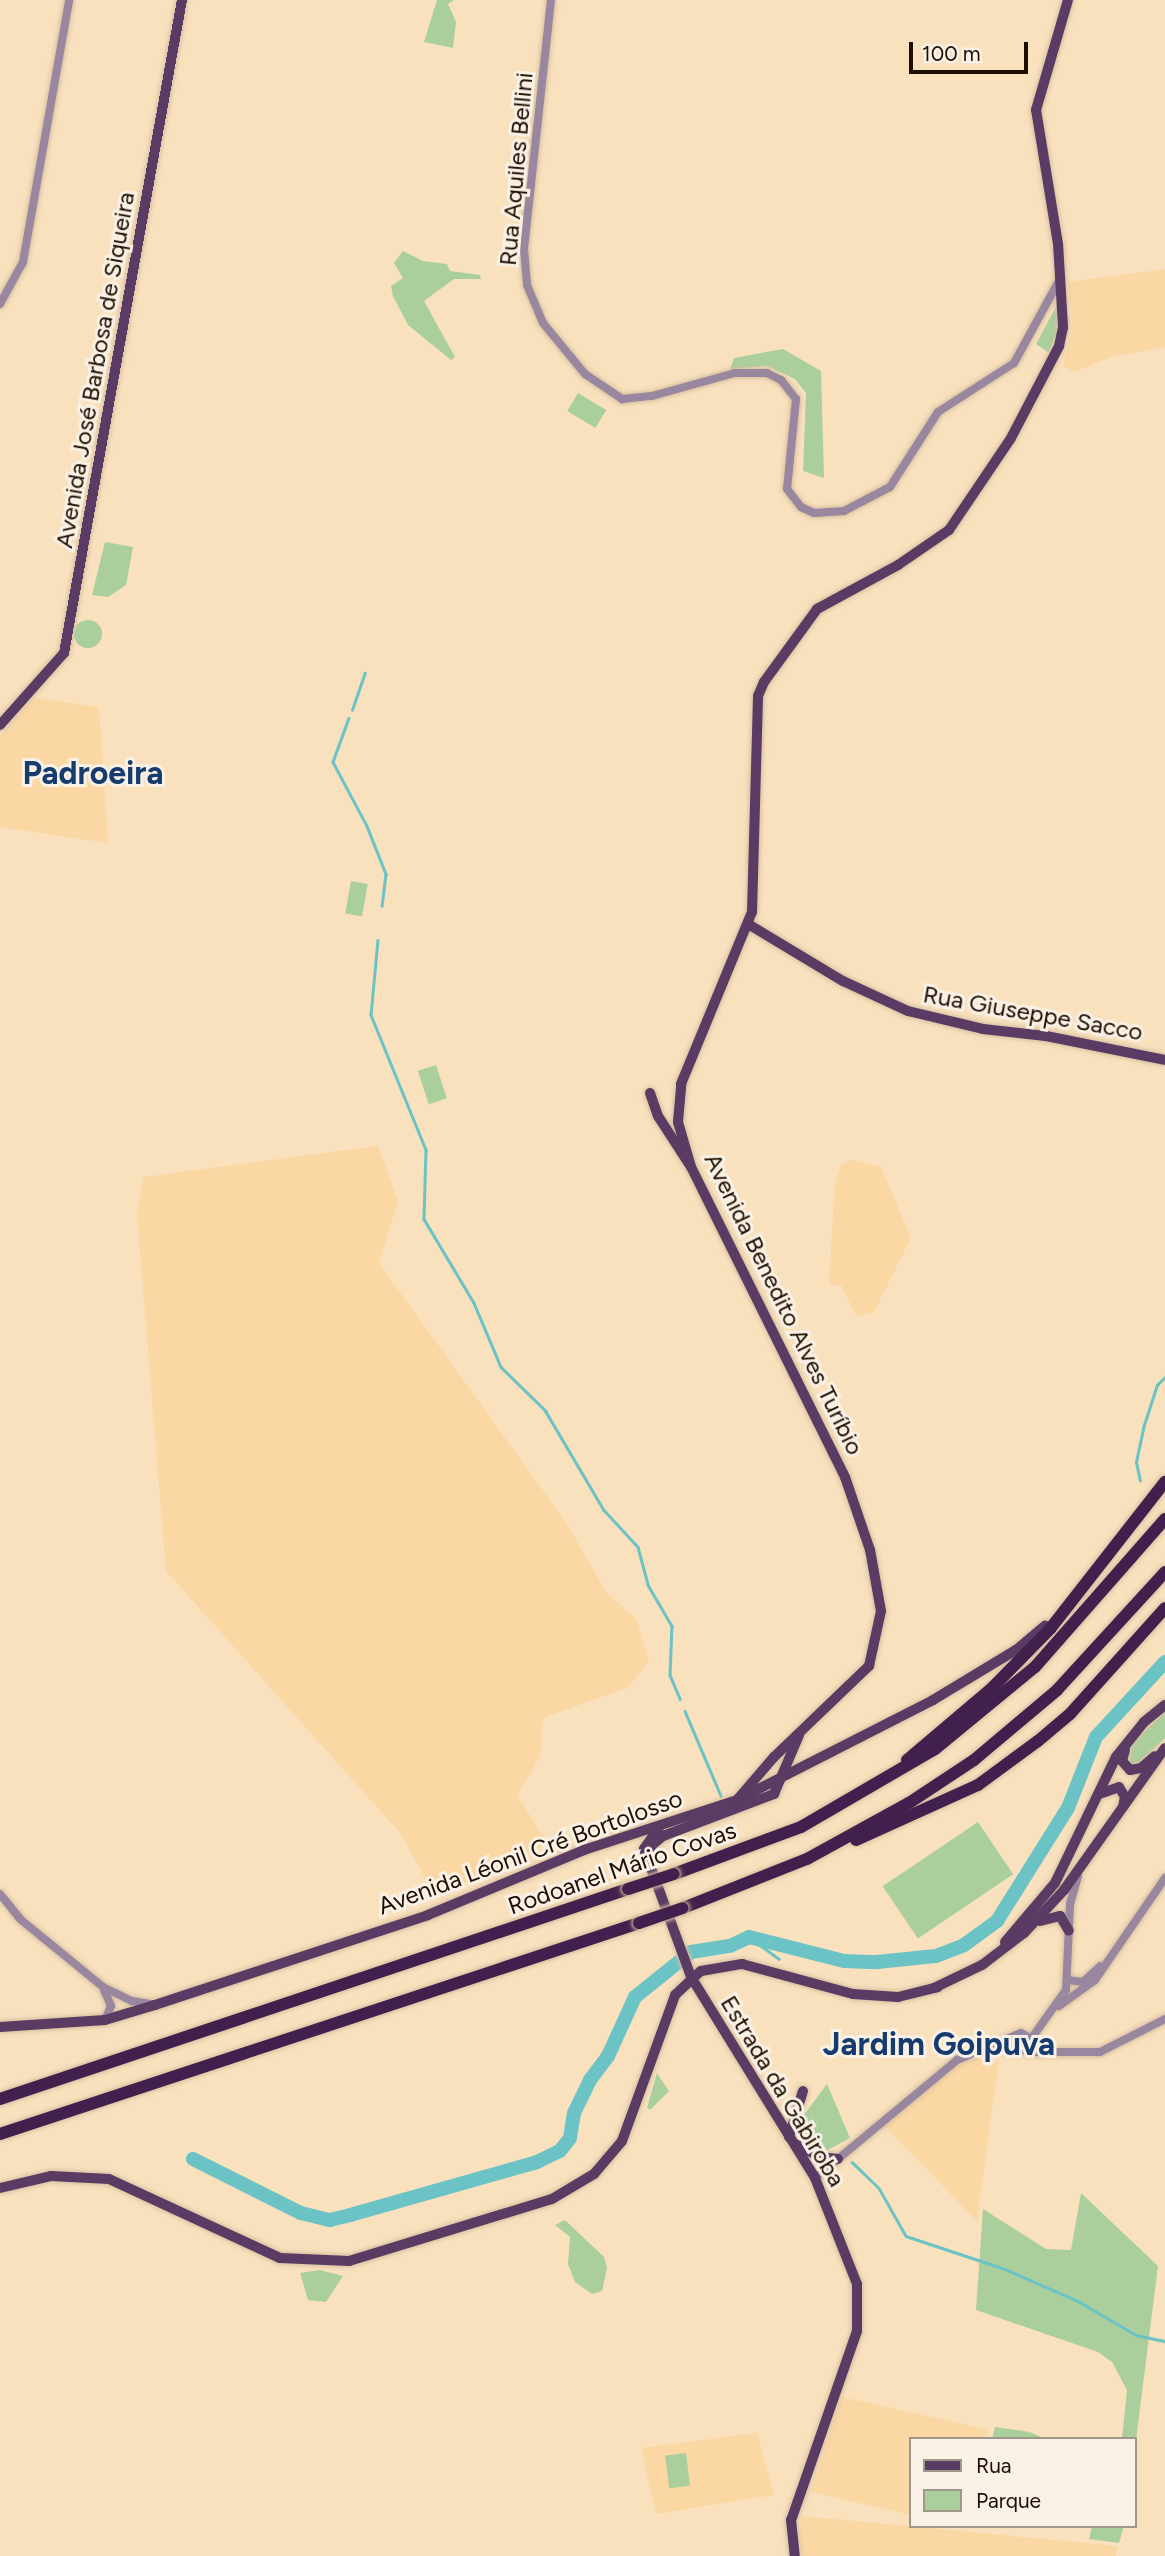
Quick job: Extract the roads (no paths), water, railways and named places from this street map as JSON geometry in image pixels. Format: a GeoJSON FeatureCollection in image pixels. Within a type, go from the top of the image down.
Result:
{"type":"FeatureCollection","features":[{"type":"Feature","properties":{"kind":"highway"},"geometry":{"type":"LineString","coordinates":[[873,1788],[992,1688],[1050,1629],[1165,1482]]}},
{"type":"Feature","properties":{"kind":"highway","name":"Rodoanel Mário Covas"},"geometry":{"type":"LineString","coordinates":[[0,2099],[674,1874],[801,1827],[873,1788],[963,1728],[1035,1667],[1165,1519]]}},
{"type":"Feature","properties":{"kind":"highway"},"geometry":{"type":"LineString","coordinates":[[807,1859],[909,1802],[1006,1735],[1075,1672],[1165,1572]]}},
{"type":"Feature","properties":{"kind":"highway"},"geometry":{"type":"LineString","coordinates":[[0,2134],[683,1908],[895,1825],[978,1785],[1070,1714],[1165,1608]]}},
{"type":"Feature","properties":{"kind":"main road","name":"Avenida José Barbosa de Siqueira"},"geometry":{"type":"LineString","coordinates":[[0,725],[64,653],[182,0]]}},
{"type":"Feature","properties":{"kind":"main road","name":"Avenida Benedito Alves Turíbio"},"geometry":{"type":"LineString","coordinates":[[737,1800],[802,1730],[861,1676],[874,1658],[879,1593],[845,1477],[691,1167],[678,1122],[681,1084],[748,924],[754,887],[758,695],[764,682],[817,609],[898,565],[949,530],[1048,373],[1063,327],[1061,276],[1036,110],[1068,0]]}},
{"type":"Feature","properties":{"kind":"main road","name":"Rua Giuseppe Sacco"},"geometry":{"type":"LineString","coordinates":[[748,924],[843,982],[908,1011],[983,1029],[1165,1060]]}},
{"type":"Feature","properties":{"kind":"main road"},"geometry":{"type":"LineString","coordinates":[[1145,1055],[1165,1053]]}},
{"type":"Feature","properties":{"kind":"main road"},"geometry":{"type":"LineString","coordinates":[[650,1093],[678,1152],[691,1167]]}},
{"type":"Feature","properties":{"kind":"main road","name":"Avenida Léonil Cré Bortolosso"},"geometry":{"type":"LineString","coordinates":[[0,2027],[105,2020],[156,2005],[428,1915],[584,1850],[737,1800],[933,1700],[1016,1650],[1072,1599]]}},
{"type":"Feature","properties":{"kind":"main road"},"geometry":{"type":"LineString","coordinates":[[968,1973],[1005,1942],[1055,1884],[1116,1757],[1132,1735],[1165,1704]]}},
{"type":"Feature","properties":{"kind":"main road","name":"Avenida Benedito Alves Turíbio"},"geometry":{"type":"LineString","coordinates":[[780,1779],[802,1730]]}},
{"type":"Feature","properties":{"kind":"main road"},"geometry":{"type":"LineString","coordinates":[[1132,1735],[1122,1761],[1130,1770],[1141,1768],[1165,1747]]}},
{"type":"Feature","properties":{"kind":"main road"},"geometry":{"type":"LineString","coordinates":[[1024,1933],[1064,1890],[1121,1813],[1165,1747]]}},
{"type":"Feature","properties":{"kind":"main road"},"geometry":{"type":"LineString","coordinates":[[649,1871],[649,1851],[656,1840],[768,1798],[779,1789],[780,1779],[773,1769],[762,1772]]}},
{"type":"Feature","properties":{"kind":"main road"},"geometry":{"type":"LineString","coordinates":[[1098,1795],[1115,1786],[1122,1789],[1121,1813]]}},
{"type":"Feature","properties":{"kind":"main road"},"geometry":{"type":"LineString","coordinates":[[1064,1890],[1069,1868],[1097,1811],[1098,1795]]}},
{"type":"Feature","properties":{"kind":"main road","name":"Estrada da Gabiroba"},"geometry":{"type":"LineString","coordinates":[[668,1821],[645,1843],[649,1871],[685,1962],[815,2178],[857,2284],[857,2331],[791,2520],[795,2556]]}},
{"type":"Feature","properties":{"kind":"main road"},"geometry":{"type":"LineString","coordinates":[[0,2188],[51,2176],[94,2176],[137,2190],[280,2258],[334,2262],[384,2252],[552,2199],[594,2174],[622,2141],[664,2019],[691,1976],[719,1965],[741,1964],[853,1994],[898,1997],[938,1987],[968,1973],[1055,1914],[1069,1930]]}},
{"type":"Feature","properties":{"kind":"main road"},"geometry":{"type":"LineString","coordinates":[[803,2091],[790,2139],[820,2157],[838,2159]]}},
{"type":"Feature","properties":{"kind":"street"},"geometry":{"type":"LineString","coordinates":[[0,304],[23,262],[69,0]]}},
{"type":"Feature","properties":{"kind":"street","name":"Rua Aquiles Bellini"},"geometry":{"type":"LineString","coordinates":[[551,0],[524,249],[527,285],[543,323],[562,350],[595,384],[622,399],[652,396],[753,372],[781,380],[796,399],[789,496],[814,513],[844,511],[890,487],[938,412],[1014,363],[1061,276]]}},
{"type":"Feature","properties":{"kind":"street"},"geometry":{"type":"LineString","coordinates":[[1059,2006],[1067,1980],[1073,1890],[1085,1859]]}},
{"type":"Feature","properties":{"kind":"street"},"geometry":{"type":"LineString","coordinates":[[815,2178],[943,2069],[1018,2034],[1086,1989],[1165,1878]]}},
{"type":"Feature","properties":{"kind":"street"},"geometry":{"type":"LineString","coordinates":[[1064,1890],[1069,1930]]}},
{"type":"Feature","properties":{"kind":"street"},"geometry":{"type":"LineString","coordinates":[[0,1894],[20,1919],[103,1987],[132,2001],[156,2005]]}},
{"type":"Feature","properties":{"kind":"street"},"geometry":{"type":"LineString","coordinates":[[1067,1980],[1083,1982],[1111,1956]]}},
{"type":"Feature","properties":{"kind":"street"},"geometry":{"type":"LineString","coordinates":[[103,1987],[111,2001],[105,2020]]}},
{"type":"Feature","properties":{"kind":"street"},"geometry":{"type":"LineString","coordinates":[[1027,2052],[1045,2018]]}},
{"type":"Feature","properties":{"kind":"street"},"geometry":{"type":"LineString","coordinates":[[989,2047],[1027,2052],[1100,2052],[1164,2020]]}},
{"type":"Feature","properties":{"kind":"street"},"geometry":{"type":"LineString","coordinates":[[1018,2034],[1054,2051]]}},
{"type":"Feature","properties":{"kind":"street"},"geometry":{"type":"LineString","coordinates":[[1017,2051],[1012,2043],[1018,2034]]}},
{"type":"Feature","properties":{"kind":"waterway"},"geometry":{"type":"LineString","coordinates":[[352,710],[365,673]]}},
{"type":"Feature","properties":{"kind":"waterway"},"geometry":{"type":"LineString","coordinates":[[349,718],[333,762],[367,826],[386,874],[382,906]]}},
{"type":"Feature","properties":{"kind":"waterway"},"geometry":{"type":"LineString","coordinates":[[378,940],[371,1015],[426,1150],[424,1219],[474,1303],[501,1367],[545,1410],[604,1510],[638,1547],[648,1585],[672,1626],[670,1675],[680,1699]]}},
{"type":"Feature","properties":{"kind":"waterway"},"geometry":{"type":"LineString","coordinates":[[1140,1481],[1136,1462],[1143,1428],[1157,1385],[1165,1377]]}},
{"type":"Feature","properties":{"kind":"waterway"},"geometry":{"type":"LineString","coordinates":[[193,2159],[301,2213],[330,2220],[350,2215],[537,2162],[560,2151],[570,2138],[574,2113],[590,2080],[608,2056],[635,1997],[691,1952],[730,1946],[749,1937],[844,1961],[877,1962],[936,1956],[964,1945],[997,1921],[1068,1808],[1096,1737],[1165,1662]]}},
{"type":"Feature","properties":{"kind":"waterway"},"geometry":{"type":"LineString","coordinates":[[685,1711],[721,1796]]}},
{"type":"Feature","properties":{"kind":"waterway"},"geometry":{"type":"LineString","coordinates":[[749,1937],[779,1959]]}},
{"type":"Feature","properties":{"kind":"waterway"},"geometry":{"type":"LineString","coordinates":[[852,2162],[879,2188],[906,2236],[1005,2269],[1080,2302],[1136,2335],[1165,2341]]}},
{"type":"Feature","properties":{"kind":"district","name":"Padroeira"},"geometry":{"type":"Point","coordinates":[93,773]}},
{"type":"Feature","properties":{"kind":"district","name":"Jardim Goipuva"},"geometry":{"type":"Point","coordinates":[939,2044]}}]}
